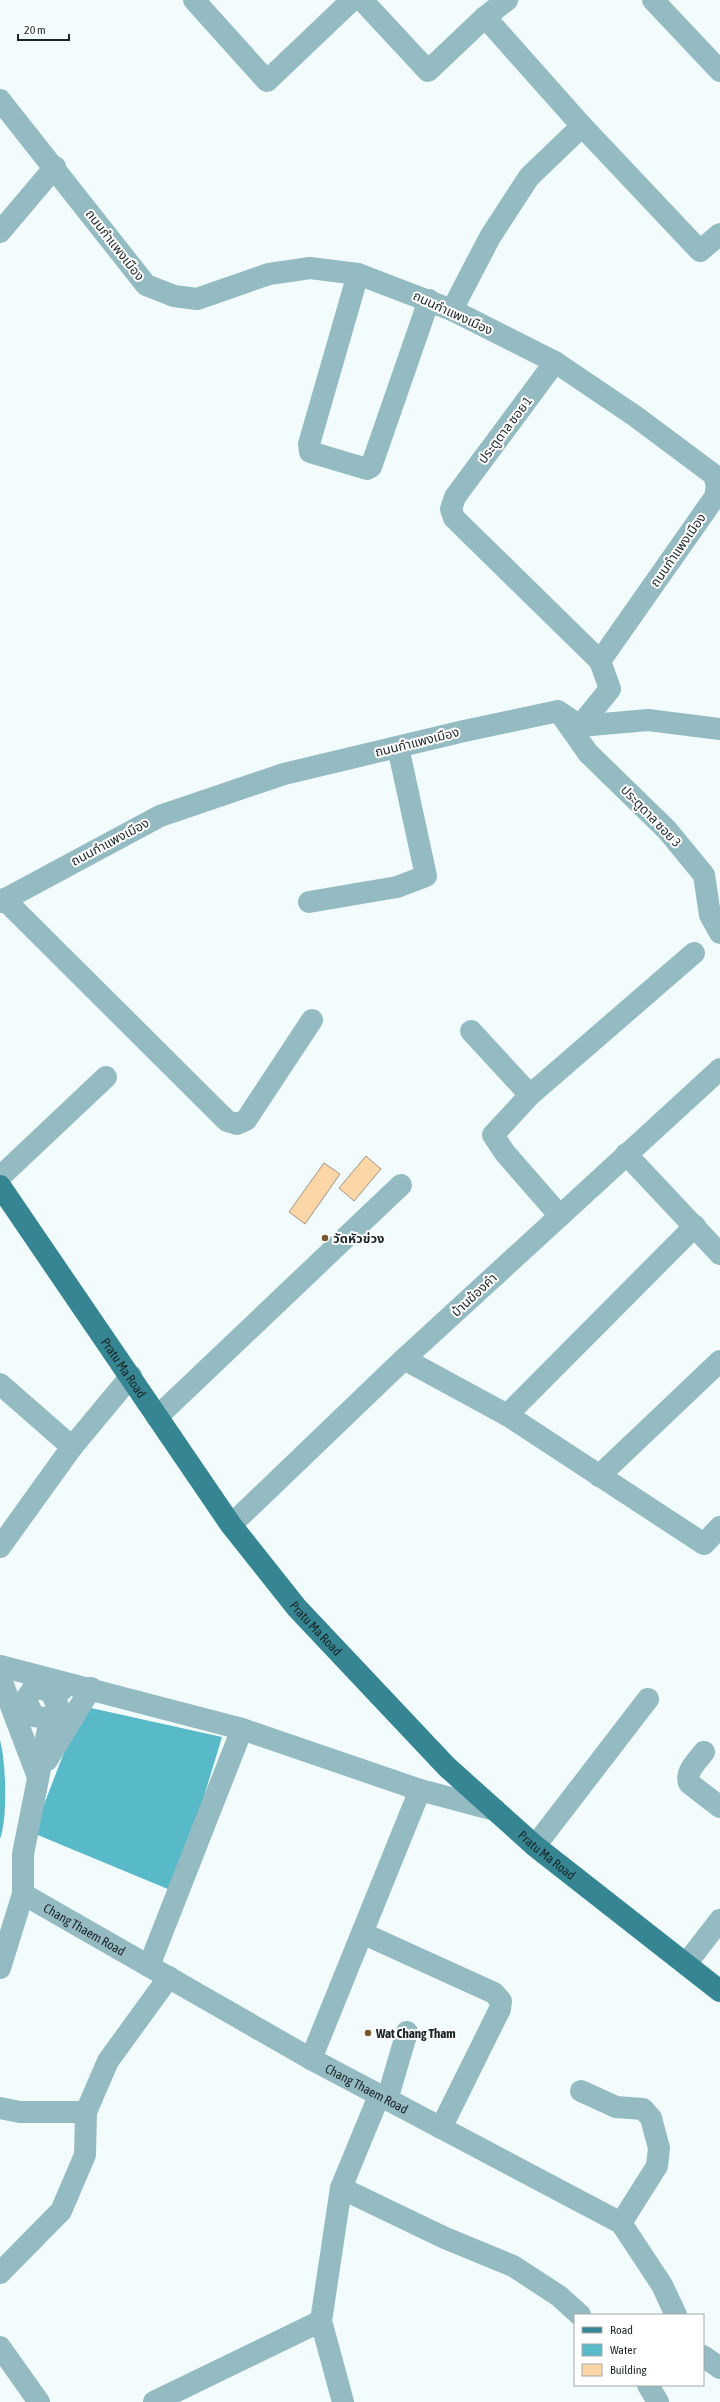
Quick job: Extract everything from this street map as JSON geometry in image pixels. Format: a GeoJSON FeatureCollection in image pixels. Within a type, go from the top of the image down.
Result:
{"type":"FeatureCollection","features":[{"type":"Feature","properties":{"kind":"main road","name":"Pratu Ma Road"},"geometry":{"type":"LineString","coordinates":[[0,1186],[131,1376],[157,1417],[231,1525],[297,1608],[447,1767],[535,1846],[720,1991]]}},
{"type":"Feature","properties":{"kind":"street"},"geometry":{"type":"LineString","coordinates":[[194,0],[267,81],[352,0]]}},
{"type":"Feature","properties":{"kind":"street"},"geometry":{"type":"LineString","coordinates":[[362,0],[428,71],[485,17],[507,0]]}},
{"type":"Feature","properties":{"kind":"street"},"geometry":{"type":"LineString","coordinates":[[653,0],[720,71]]}},
{"type":"Feature","properties":{"kind":"street"},"geometry":{"type":"LineString","coordinates":[[485,17],[582,126],[700,251],[720,234]]}},
{"type":"Feature","properties":{"kind":"street","name":"ถนนกำแพงเมือง"},"geometry":{"type":"LineString","coordinates":[[0,100],[55,167],[146,285],[174,296],[197,299],[269,274],[310,268],[358,274],[452,310],[554,362],[717,471],[715,497],[600,661]]}},
{"type":"Feature","properties":{"kind":"street"},"geometry":{"type":"LineString","coordinates":[[452,310],[490,237],[529,177],[582,126]]}},
{"type":"Feature","properties":{"kind":"street"},"geometry":{"type":"LineString","coordinates":[[0,232],[55,167]]}},
{"type":"Feature","properties":{"kind":"street"},"geometry":{"type":"LineString","coordinates":[[358,274],[309,444],[310,452],[366,469],[371,467],[429,300]]}},
{"type":"Feature","properties":{"kind":"street","name":"ประตูดาล ซอย 1"},"geometry":{"type":"LineString","coordinates":[[554,362],[455,497],[452,509],[454,518],[600,661]]}},
{"type":"Feature","properties":{"kind":"street"},"geometry":{"type":"LineString","coordinates":[[580,726],[610,689],[600,661]]}},
{"type":"Feature","properties":{"kind":"street"},"geometry":{"type":"LineString","coordinates":[[558,711],[580,726],[648,720],[720,729]]}},
{"type":"Feature","properties":{"kind":"street","name":"ถนนกำแพงเมือง"},"geometry":{"type":"LineString","coordinates":[[2,900],[160,816],[284,774],[558,711]]}},
{"type":"Feature","properties":{"kind":"street","name":"ประตูดาล ซอย 3"},"geometry":{"type":"LineString","coordinates":[[558,711],[588,753],[667,830],[704,875],[720,890]]}},
{"type":"Feature","properties":{"kind":"street"},"geometry":{"type":"LineString","coordinates":[[309,902],[397,887],[426,876],[398,747]]}},
{"type":"Feature","properties":{"kind":"street"},"geometry":{"type":"LineString","coordinates":[[704,875],[710,915],[720,933]]}},
{"type":"Feature","properties":{"kind":"street"},"geometry":{"type":"LineString","coordinates":[[2,900],[227,1121],[237,1124],[246,1120],[312,1020]]}},
{"type":"Feature","properties":{"kind":"street"},"geometry":{"type":"LineString","coordinates":[[560,1216],[493,1135],[530,1095],[694,953]]}},
{"type":"Feature","properties":{"kind":"street"},"geometry":{"type":"LineString","coordinates":[[471,1031],[530,1095]]}},
{"type":"Feature","properties":{"kind":"street","name":"บ้านฆ้องคำ"},"geometry":{"type":"LineString","coordinates":[[231,1525],[404,1359],[626,1154],[720,1070]]}},
{"type":"Feature","properties":{"kind":"street"},"geometry":{"type":"LineString","coordinates":[[0,1177],[106,1077]]}},
{"type":"Feature","properties":{"kind":"street"},"geometry":{"type":"LineString","coordinates":[[626,1154],[720,1254]]}},
{"type":"Feature","properties":{"kind":"street"},"geometry":{"type":"LineString","coordinates":[[157,1417],[401,1186]]}},
{"type":"Feature","properties":{"kind":"street"},"geometry":{"type":"LineString","coordinates":[[507,1415],[695,1226]]}},
{"type":"Feature","properties":{"kind":"street"},"geometry":{"type":"LineString","coordinates":[[404,1359],[507,1415],[704,1544],[720,1527]]}},
{"type":"Feature","properties":{"kind":"street"},"geometry":{"type":"LineString","coordinates":[[599,1476],[720,1361]]}},
{"type":"Feature","properties":{"kind":"street"},"geometry":{"type":"LineString","coordinates":[[0,1547],[72,1446],[131,1376]]}},
{"type":"Feature","properties":{"kind":"street"},"geometry":{"type":"LineString","coordinates":[[0,1384],[72,1446]]}},
{"type":"Feature","properties":{"kind":"street"},"geometry":{"type":"LineString","coordinates":[[0,1668],[91,1688],[242,1729],[420,1790],[495,1810]]}},
{"type":"Feature","properties":{"kind":"street"},"geometry":{"type":"LineString","coordinates":[[0,1668],[42,1703]]}},
{"type":"Feature","properties":{"kind":"street"},"geometry":{"type":"LineString","coordinates":[[0,1677],[38,1777]]}},
{"type":"Feature","properties":{"kind":"street"},"geometry":{"type":"LineString","coordinates":[[42,1703],[91,1688]]}},
{"type":"Feature","properties":{"kind":"street"},"geometry":{"type":"LineString","coordinates":[[38,1777],[91,1688]]}},
{"type":"Feature","properties":{"kind":"street"},"geometry":{"type":"LineString","coordinates":[[535,1846],[648,1699]]}},
{"type":"Feature","properties":{"kind":"street"},"geometry":{"type":"LineString","coordinates":[[0,1968],[23,1894],[23,1854],[38,1777],[42,1703]]}},
{"type":"Feature","properties":{"kind":"street"},"geometry":{"type":"LineString","coordinates":[[149,1966],[242,1729]]}},
{"type":"Feature","properties":{"kind":"street"},"geometry":{"type":"LineString","coordinates":[[704,1752],[688,1773],[687,1778],[689,1783],[720,1807]]}},
{"type":"Feature","properties":{"kind":"street"},"geometry":{"type":"LineString","coordinates":[[311,2059],[420,1790]]}},
{"type":"Feature","properties":{"kind":"street","name":"Chang Thaem Road"},"geometry":{"type":"LineString","coordinates":[[23,1894],[311,2059],[621,2222],[662,2285],[676,2314]]}},
{"type":"Feature","properties":{"kind":"street"},"geometry":{"type":"LineString","coordinates":[[686,1964],[720,1920]]}},
{"type":"Feature","properties":{"kind":"street"},"geometry":{"type":"LineString","coordinates":[[362,1934],[494,1993],[501,2001],[500,2009],[441,2128]]}},
{"type":"Feature","properties":{"kind":"street"},"geometry":{"type":"LineString","coordinates":[[0,2273],[61,2211],[85,2155],[86,2112],[108,2061],[169,1977]]}},
{"type":"Feature","properties":{"kind":"street"},"geometry":{"type":"LineString","coordinates":[[343,2402],[321,2321],[341,2188],[383,2098],[407,2032]]}},
{"type":"Feature","properties":{"kind":"street"},"geometry":{"type":"LineString","coordinates":[[581,2091],[616,2107],[643,2109],[651,2118],[659,2148],[657,2166],[621,2222]]}},
{"type":"Feature","properties":{"kind":"street"},"geometry":{"type":"LineString","coordinates":[[0,2108],[20,2112],[86,2112]]}},
{"type":"Feature","properties":{"kind":"street"},"geometry":{"type":"LineString","coordinates":[[341,2188],[445,2238],[513,2266],[558,2296],[579,2314]]}},
{"type":"Feature","properties":{"kind":"street"},"geometry":{"type":"LineString","coordinates":[[154,2402],[321,2321]]}},
{"type":"Feature","properties":{"kind":"street"},"geometry":{"type":"LineString","coordinates":[[0,2347],[39,2402]]}},
{"type":"Feature","properties":{"kind":"street"},"geometry":{"type":"LineString","coordinates":[[704,2357],[720,2368]]}},
{"type":"Feature","properties":{"kind":"street"},"geometry":{"type":"LineString","coordinates":[[649,2386],[658,2402]]}},
{"type":"Feature","properties":{"kind":"water"},"geometry":{"type":"Polygon","coordinates":[[[82,1706],[222,1737],[175,1892],[33,1833],[82,1706]]]}},
{"type":"Feature","properties":{"kind":"water"},"geometry":{"type":"Polygon","coordinates":[[[0,1740],[4,1762],[5,1804],[3,1829],[0,1839],[0,1740]]]}},
{"type":"Feature","properties":{"kind":"building"},"geometry":{"type":"Polygon","coordinates":[[[366,1156],[381,1169],[354,1201],[339,1188],[366,1156]]]}},
{"type":"Feature","properties":{"kind":"building"},"geometry":{"type":"Polygon","coordinates":[[[324,1163],[340,1174],[305,1224],[289,1212],[324,1163]]]}},
{"type":"Feature","properties":{"kind":"place","name":"วัดหัวข่วง"},"geometry":{"type":"Point","coordinates":[325,1238]}},
{"type":"Feature","properties":{"kind":"place","name":"Wat Chang Tham"},"geometry":{"type":"Point","coordinates":[368,2033]}}]}
